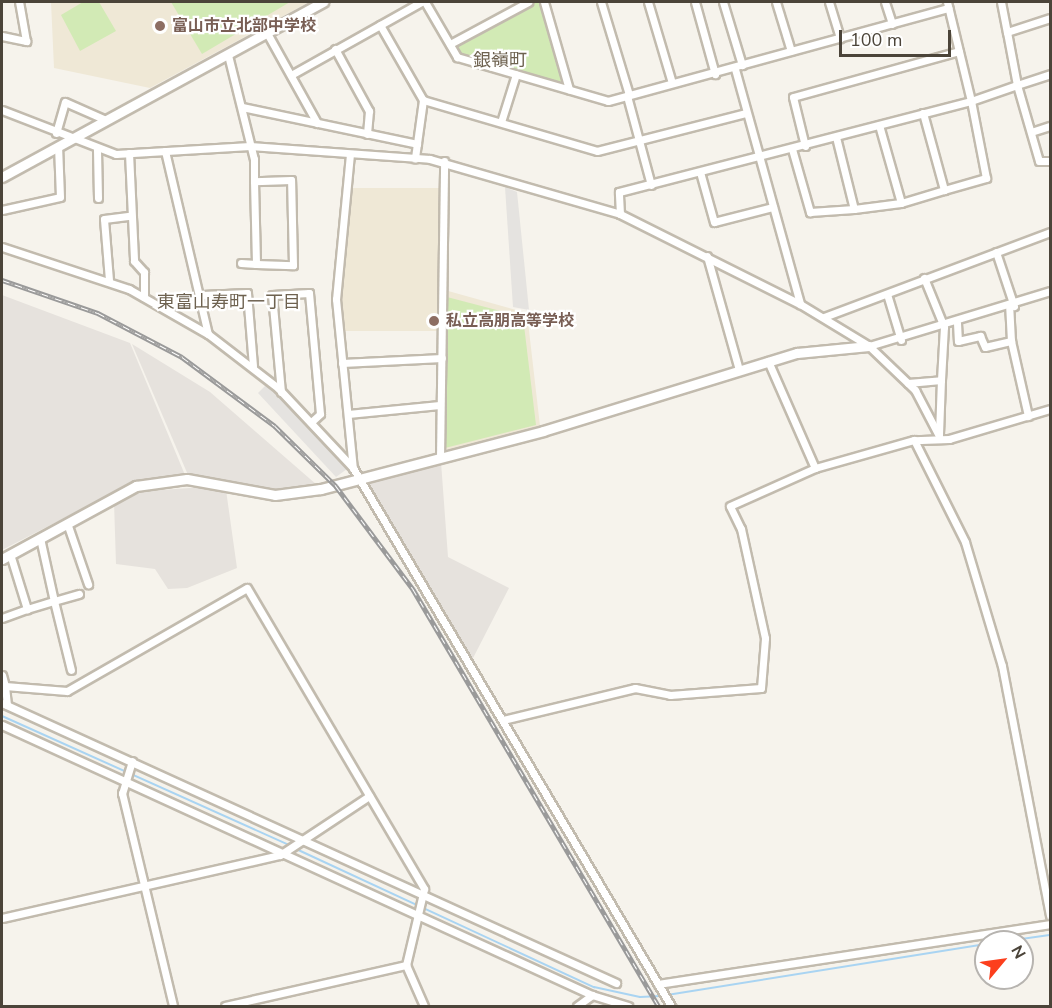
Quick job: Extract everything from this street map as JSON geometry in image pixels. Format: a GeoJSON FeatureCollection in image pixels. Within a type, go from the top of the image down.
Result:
{"type":"FeatureCollection","features":[{"type":"Feature","properties":{"kind":"street"},"geometry":{"type":"LineString","coordinates":[[2,36],[26,41],[20,2]]}},
{"type":"Feature","properties":{"kind":"street"},"geometry":{"type":"LineString","coordinates":[[2,176],[323,2]]}},
{"type":"Feature","properties":{"kind":"street"},"geometry":{"type":"LineString","coordinates":[[291,75],[423,2],[457,57],[608,101],[672,83],[735,69],[742,65],[892,24],[948,5],[971,101],[986,178],[901,203],[810,212],[792,149]]}},
{"type":"Feature","properties":{"kind":"street"},"geometry":{"type":"LineString","coordinates":[[450,44],[528,2]]}},
{"type":"Feature","properties":{"kind":"street"},"geometry":{"type":"LineString","coordinates":[[544,2],[569,89]]}},
{"type":"Feature","properties":{"kind":"street"},"geometry":{"type":"LineString","coordinates":[[601,2],[651,184]]}},
{"type":"Feature","properties":{"kind":"street"},"geometry":{"type":"LineString","coordinates":[[648,2],[672,83]]}},
{"type":"Feature","properties":{"kind":"street"},"geometry":{"type":"LineString","coordinates":[[695,2],[715,74]]}},
{"type":"Feature","properties":{"kind":"street"},"geometry":{"type":"LineString","coordinates":[[723,2],[742,65]]}},
{"type":"Feature","properties":{"kind":"street"},"geometry":{"type":"LineString","coordinates":[[776,2],[791,51]]}},
{"type":"Feature","properties":{"kind":"street"},"geometry":{"type":"LineString","coordinates":[[829,2],[840,38]]}},
{"type":"Feature","properties":{"kind":"street"},"geometry":{"type":"LineString","coordinates":[[885,2],[892,24]]}},
{"type":"Feature","properties":{"kind":"street"},"geometry":{"type":"LineString","coordinates":[[1002,2],[1017,85],[1039,161],[1050,161]]}},
{"type":"Feature","properties":{"kind":"street"},"geometry":{"type":"LineString","coordinates":[[1007,32],[1050,18]]}},
{"type":"Feature","properties":{"kind":"street"},"geometry":{"type":"LineString","coordinates":[[380,25],[423,100],[415,158]]}},
{"type":"Feature","properties":{"kind":"street"},"geometry":{"type":"LineString","coordinates":[[267,33],[317,123]]}},
{"type":"Feature","properties":{"kind":"street"},"geometry":{"type":"LineString","coordinates":[[335,50],[369,111],[367,134]]}},
{"type":"Feature","properties":{"kind":"street"},"geometry":{"type":"LineString","coordinates":[[805,146],[793,97],[959,51]]}},
{"type":"Feature","properties":{"kind":"street"},"geometry":{"type":"LineString","coordinates":[[228,55],[250,146],[254,181],[256,264]]}},
{"type":"Feature","properties":{"kind":"street"},"geometry":{"type":"LineString","coordinates":[[735,69],[800,304]]}},
{"type":"Feature","properties":{"kind":"street"},"geometry":{"type":"LineString","coordinates":[[501,122],[516,74]]}},
{"type":"Feature","properties":{"kind":"street"},"geometry":{"type":"LineString","coordinates":[[620,214],[619,192],[805,146],[971,101],[1050,74]]}},
{"type":"Feature","properties":{"kind":"street"},"geometry":{"type":"LineString","coordinates":[[423,100],[597,151],[746,113]]}},
{"type":"Feature","properties":{"kind":"street"},"geometry":{"type":"LineString","coordinates":[[56,133],[65,102],[106,120]]}},
{"type":"Feature","properties":{"kind":"street"},"geometry":{"type":"LineString","coordinates":[[242,107],[417,144]]}},
{"type":"Feature","properties":{"kind":"street"},"geometry":{"type":"LineString","coordinates":[[2,110],[97,150],[129,153],[250,146],[444,161],[620,214],[800,304],[868,346],[908,383],[939,436]]}},
{"type":"Feature","properties":{"kind":"street"},"geometry":{"type":"LineString","coordinates":[[923,114],[944,190]]}},
{"type":"Feature","properties":{"kind":"street"},"geometry":{"type":"LineString","coordinates":[[879,125],[901,203]]}},
{"type":"Feature","properties":{"kind":"street"},"geometry":{"type":"LineString","coordinates":[[1031,132],[1050,126]]}},
{"type":"Feature","properties":{"kind":"street"},"geometry":{"type":"LineString","coordinates":[[836,137],[854,209]]}},
{"type":"Feature","properties":{"kind":"street"},"geometry":{"type":"LineString","coordinates":[[2,210],[60,197],[58,146]]}},
{"type":"Feature","properties":{"kind":"street"},"geometry":{"type":"LineString","coordinates":[[97,150],[98,198]]}},
{"type":"Feature","properties":{"kind":"street"},"geometry":{"type":"LineString","coordinates":[[165,151],[202,295],[208,334]]}},
{"type":"Feature","properties":{"kind":"street"},"geometry":{"type":"LineString","coordinates":[[129,153],[130,216],[144,297]]}},
{"type":"Feature","properties":{"kind":"street"},"geometry":{"type":"LineString","coordinates":[[350,154],[336,299],[353,468],[357,479],[503,720],[671,1006]]}},
{"type":"Feature","properties":{"kind":"street"},"geometry":{"type":"LineString","coordinates":[[440,458],[444,161]]}},
{"type":"Feature","properties":{"kind":"street"},"geometry":{"type":"LineString","coordinates":[[700,172],[714,222],[773,207]]}},
{"type":"Feature","properties":{"kind":"street"},"geometry":{"type":"LineString","coordinates":[[241,263],[293,265],[291,180],[254,181]]}},
{"type":"Feature","properties":{"kind":"street"},"geometry":{"type":"LineString","coordinates":[[109,280],[104,219],[130,216]]}},
{"type":"Feature","properties":{"kind":"street"},"geometry":{"type":"LineString","coordinates":[[824,317],[1050,232]]}},
{"type":"Feature","properties":{"kind":"street"},"geometry":{"type":"LineString","coordinates":[[2,248],[109,280],[144,297],[208,334],[253,366],[311,422],[353,468]]}},
{"type":"Feature","properties":{"kind":"street"},"geometry":{"type":"LineString","coordinates":[[996,252],[1011,307],[1011,341],[1028,416]]}},
{"type":"Feature","properties":{"kind":"street"},"geometry":{"type":"LineString","coordinates":[[707,256],[739,370]]}},
{"type":"Feature","properties":{"kind":"street"},"geometry":{"type":"LineString","coordinates":[[924,278],[944,327],[939,436]]}},
{"type":"Feature","properties":{"kind":"street"},"geometry":{"type":"LineString","coordinates":[[27,609],[6,556],[135,486],[187,479],[275,495],[357,479],[440,458],[807,351],[868,346],[901,340],[1011,307],[1050,291]]}},
{"type":"Feature","properties":{"kind":"street"},"geometry":{"type":"LineString","coordinates":[[281,392],[272,295],[309,292],[320,414],[311,422]]}},
{"type":"Feature","properties":{"kind":"street"},"geometry":{"type":"LineString","coordinates":[[202,295],[247,293],[253,366]]}},
{"type":"Feature","properties":{"kind":"street"},"geometry":{"type":"LineString","coordinates":[[887,294],[901,340]]}},
{"type":"Feature","properties":{"kind":"street"},"geometry":{"type":"LineString","coordinates":[[957,323],[958,340],[980,336],[985,347],[1011,341]]}},
{"type":"Feature","properties":{"kind":"street"},"geometry":{"type":"LineString","coordinates":[[342,363],[442,358]]}},
{"type":"Feature","properties":{"kind":"street"},"geometry":{"type":"LineString","coordinates":[[768,362],[815,468]]}},
{"type":"Feature","properties":{"kind":"street"},"geometry":{"type":"LineString","coordinates":[[908,383],[941,380]]}},
{"type":"Feature","properties":{"kind":"street"},"geometry":{"type":"LineString","coordinates":[[348,414],[441,405]]}},
{"type":"Feature","properties":{"kind":"street"},"geometry":{"type":"LineString","coordinates":[[503,720],[635,688],[670,695],[761,688],[765,638],[741,529],[730,506],[815,468],[914,440],[939,436],[949,439],[1050,409]]}},
{"type":"Feature","properties":{"kind":"street"},"geometry":{"type":"LineString","coordinates":[[914,440],[965,542],[1002,666],[1050,915]]}},
{"type":"Feature","properties":{"kind":"street"},"geometry":{"type":"LineString","coordinates":[[67,523],[88,584]]}},
{"type":"Feature","properties":{"kind":"street"},"geometry":{"type":"LineString","coordinates":[[40,538],[71,670]]}},
{"type":"Feature","properties":{"kind":"street"},"geometry":{"type":"LineString","coordinates":[[5,686],[67,691],[247,588],[369,796],[424,896]]}},
{"type":"Feature","properties":{"kind":"street"},"geometry":{"type":"LineString","coordinates":[[2,618],[79,594]]}},
{"type":"Feature","properties":{"kind":"street"},"geometry":{"type":"LineString","coordinates":[[2,675],[5,686],[4,704],[616,983]]}},
{"type":"Feature","properties":{"kind":"street"},"geometry":{"type":"LineString","coordinates":[[2,725],[280,855],[592,995],[628,1006]]}},
{"type":"Feature","properties":{"kind":"street"},"geometry":{"type":"LineString","coordinates":[[132,761],[123,783],[173,1006]]}},
{"type":"Feature","properties":{"kind":"street"},"geometry":{"type":"LineString","coordinates":[[2,918],[280,855],[299,837],[369,796]]}},
{"type":"Feature","properties":{"kind":"street"},"geometry":{"type":"LineString","coordinates":[[424,896],[416,915],[406,965],[424,1006]]}},
{"type":"Feature","properties":{"kind":"street"},"geometry":{"type":"LineString","coordinates":[[658,984],[1050,924]]}},
{"type":"Feature","properties":{"kind":"street"},"geometry":{"type":"LineString","coordinates":[[225,1006],[406,965]]}},
{"type":"Feature","properties":{"kind":"street"},"geometry":{"type":"LineString","coordinates":[[577,1006],[592,995]]}},
{"type":"Feature","properties":{"kind":"shaded area","name":"富山市立北部中学校"},"geometry":{"type":"Polygon","coordinates":[[[51,2],[309,2],[150,88],[54,68],[51,2]]]}},
{"type":"Feature","properties":{"kind":"shaded area"},"geometry":{"type":"Polygon","coordinates":[[[505,187],[517,192],[529,310],[513,307],[505,187]]]}},
{"type":"Feature","properties":{"kind":"shaded area","name":"私立高朋高等学校"},"geometry":{"type":"Polygon","coordinates":[[[350,188],[441,188],[441,289],[527,313],[540,426],[443,452],[445,331],[341,331],[339,290],[350,188]]]}},
{"type":"Feature","properties":{"kind":"shaded area"},"geometry":{"type":"Polygon","coordinates":[[[2,295],[130,343],[185,475],[132,483],[2,550],[2,295]]]}},
{"type":"Feature","properties":{"kind":"shaded area"},"geometry":{"type":"Polygon","coordinates":[[[132,344],[210,392],[317,485],[277,491],[188,475],[132,344]]]}},
{"type":"Feature","properties":{"kind":"shaded area"},"geometry":{"type":"Polygon","coordinates":[[[267,384],[301,417],[347,469],[336,477],[258,393],[267,384]]]}},
{"type":"Feature","properties":{"kind":"shaded area"},"geometry":{"type":"Polygon","coordinates":[[[441,462],[448,557],[509,588],[471,662],[364,484],[441,462]]]}},
{"type":"Feature","properties":{"kind":"shaded area"},"geometry":{"type":"Polygon","coordinates":[[[204,487],[226,490],[237,568],[187,588],[168,589],[155,569],[116,564],[114,502],[146,491],[204,487]]]}},
{"type":"Feature","properties":{"kind":"green space"},"geometry":{"type":"Polygon","coordinates":[[[83,2],[99,2],[116,31],[80,51],[61,15],[83,2]]]}},
{"type":"Feature","properties":{"kind":"green space"},"geometry":{"type":"Polygon","coordinates":[[[171,2],[290,2],[202,54],[171,2]]]}},
{"type":"Feature","properties":{"kind":"green space"},"geometry":{"type":"Polygon","coordinates":[[[532,2],[541,2],[564,78],[560,82],[458,53],[459,42],[532,2]]]}},
{"type":"Feature","properties":{"kind":"green space"},"geometry":{"type":"Polygon","coordinates":[[[447,297],[523,317],[536,425],[445,448],[447,297]]]}},
{"type":"Feature","properties":{"kind":"waterway"},"geometry":{"type":"LineString","coordinates":[[2,716],[289,845]]}},
{"type":"Feature","properties":{"kind":"waterway"},"geometry":{"type":"LineString","coordinates":[[294,848],[594,987],[640,997],[661,996]]}},
{"type":"Feature","properties":{"kind":"waterway"},"geometry":{"type":"LineString","coordinates":[[1034,937],[1050,935]]}},
{"type":"Feature","properties":{"kind":"waterway"},"geometry":{"type":"LineString","coordinates":[[667,995],[974,946]]}},
{"type":"Feature","properties":{"kind":"railway"},"geometry":{"type":"LineString","coordinates":[[2,280],[98,313],[182,357],[275,426],[336,486],[413,589],[659,1006]]}},
{"type":"Feature","properties":{"kind":"place","name":"富山市立北部中学校"},"geometry":{"type":"Point","coordinates":[160,26]}},
{"type":"Feature","properties":{"kind":"place","name":"私立高朋高等学校"},"geometry":{"type":"Point","coordinates":[434,321]}},
{"type":"Feature","properties":{"kind":"district","name":"銀嶺町"},"geometry":{"type":"Point","coordinates":[500,60]}},
{"type":"Feature","properties":{"kind":"district","name":"東富山寿町一丁目"},"geometry":{"type":"Point","coordinates":[229,302]}}]}
